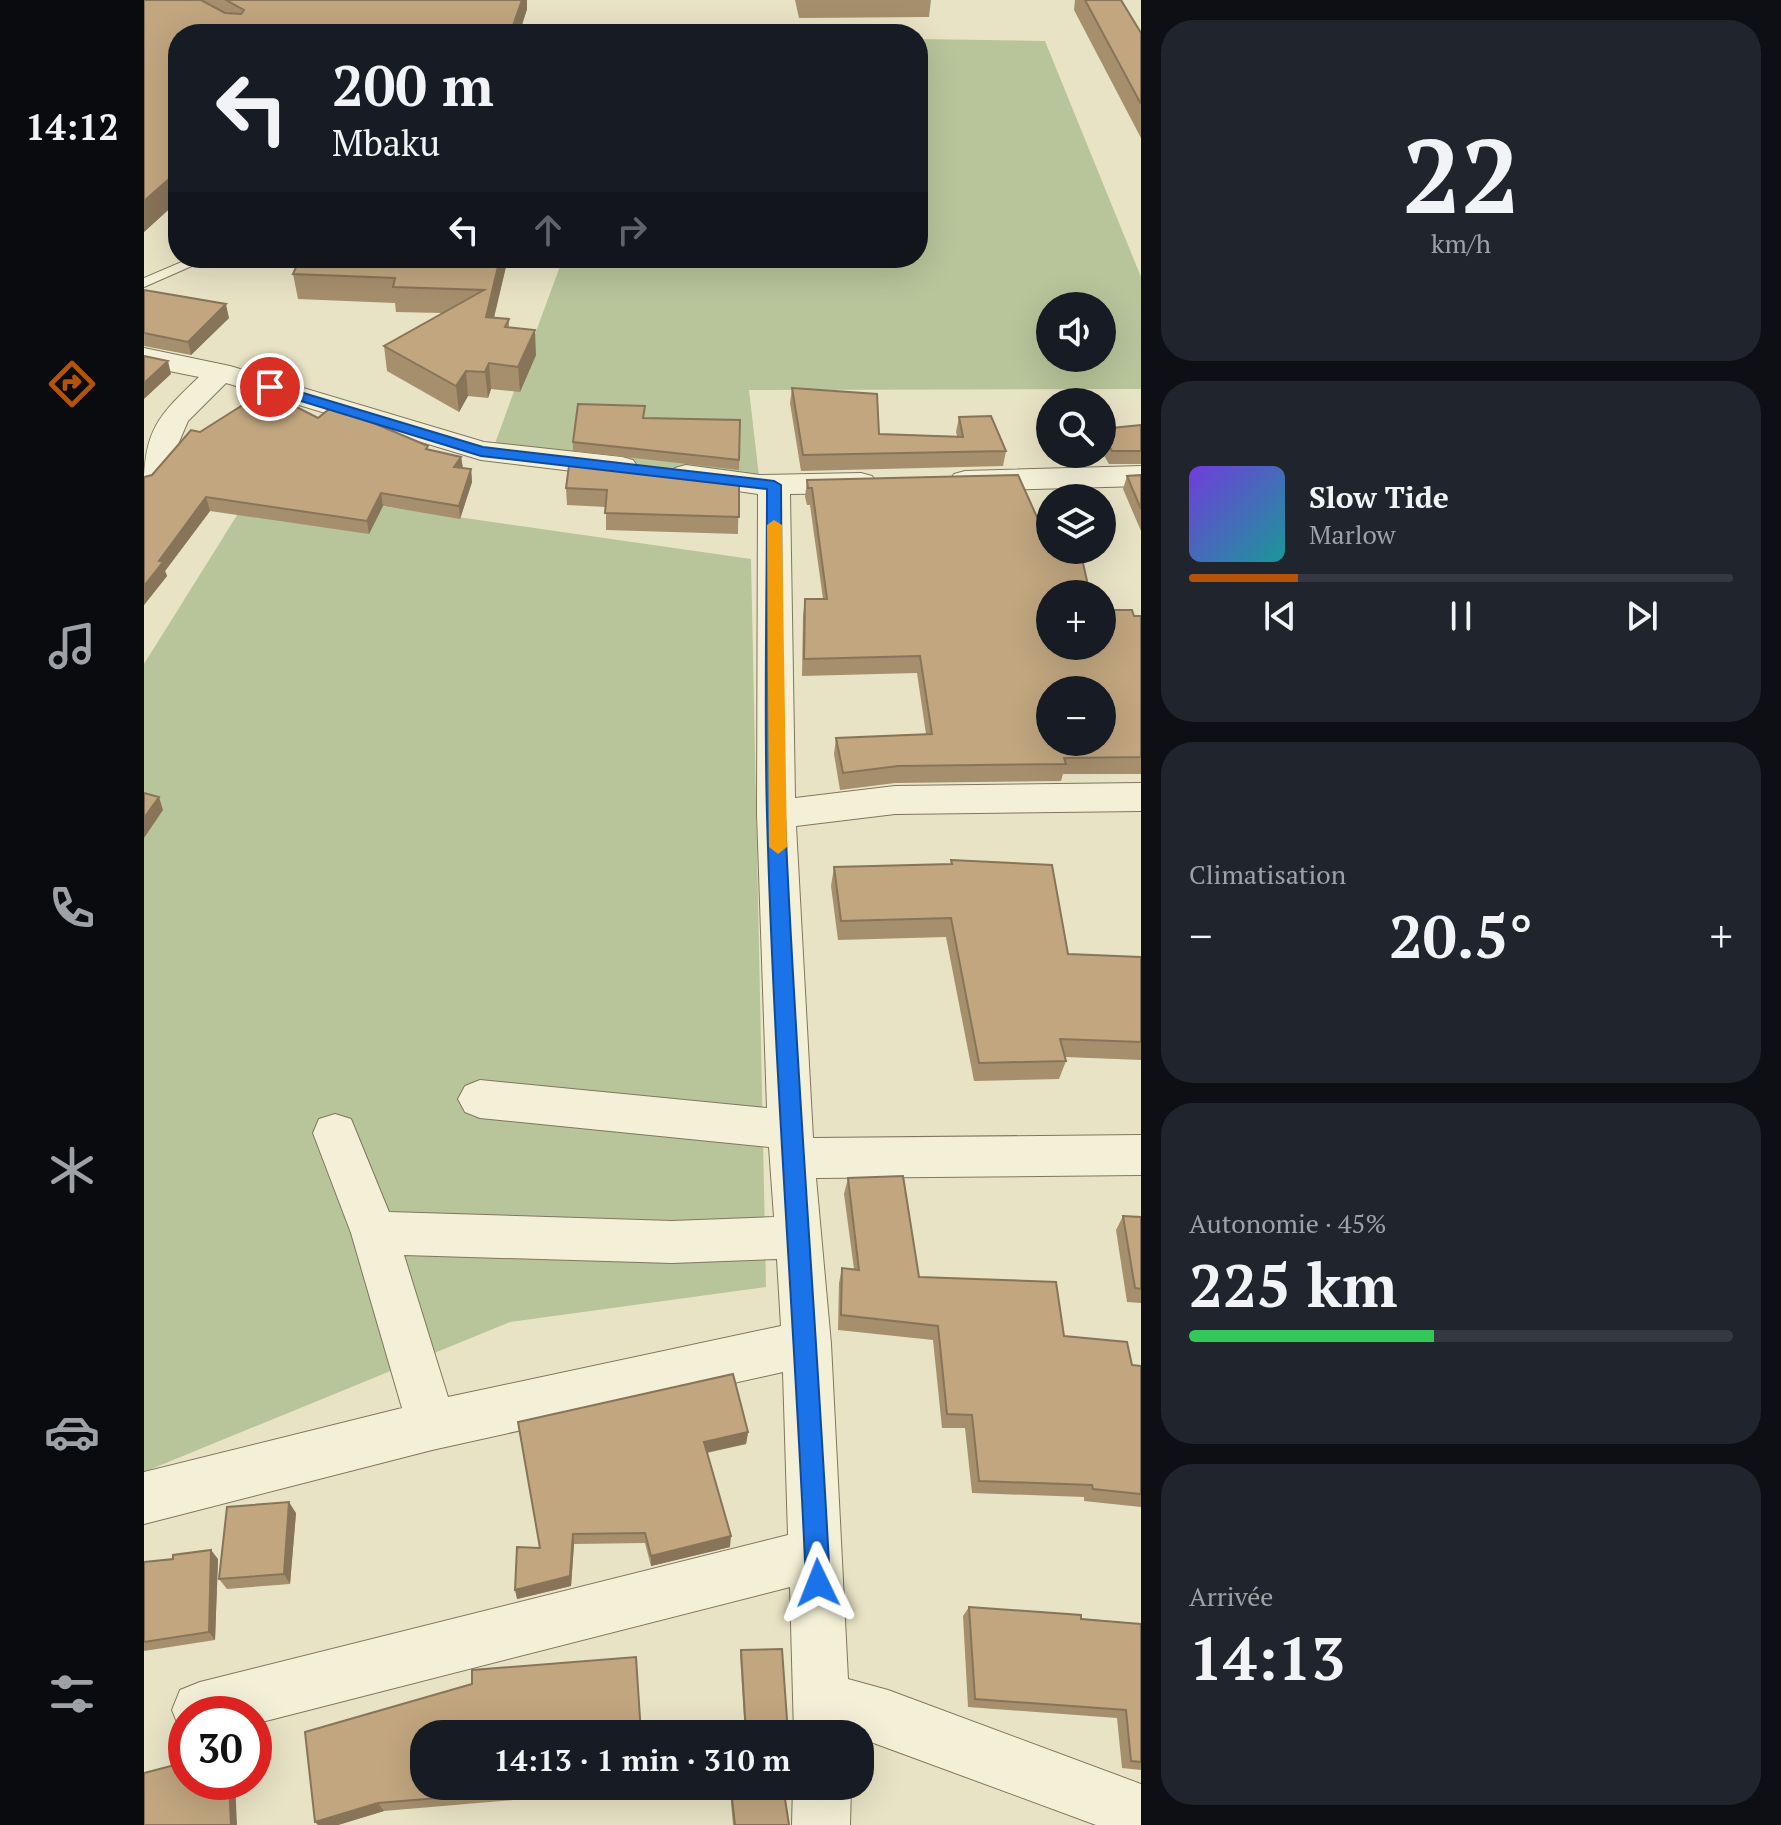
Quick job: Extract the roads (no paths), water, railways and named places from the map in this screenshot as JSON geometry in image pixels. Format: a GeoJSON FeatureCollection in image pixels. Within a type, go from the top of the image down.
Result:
{"type":"FeatureCollection","features":[{"type":"Feature","properties":{"kind":"street"},"geometry":{"type":"LineString","coordinates":[[144,357],[220,372],[481,451],[774,485],[886,482]]}},
{"type":"Feature","properties":{"kind":"street"},"geometry":{"type":"LineString","coordinates":[[144,479],[158,456],[174,418],[220,372]]}},
{"type":"Feature","properties":{"kind":"street"},"geometry":{"type":"LineString","coordinates":[[934,481],[1141,476]]}},
{"type":"Feature","properties":{"kind":"street"},"geometry":{"type":"LineString","coordinates":[[774,485],[776,814],[797,1237],[807,1344],[823,1717],[888,1718],[1141,1813]]}},
{"type":"Feature","properties":{"kind":"street"},"geometry":{"type":"LineString","coordinates":[[776,814],[895,800],[1141,797]]}},
{"type":"Feature","properties":{"kind":"street"},"geometry":{"type":"LineString","coordinates":[[480,1099],[792,1144],[1141,1155]]}},
{"type":"Feature","properties":{"kind":"street"},"geometry":{"type":"LineString","coordinates":[[335,1133],[374,1233],[432,1425]]}},
{"type":"Feature","properties":{"kind":"street"},"geometry":{"type":"LineString","coordinates":[[374,1233],[672,1242],[797,1237]]}},
{"type":"Feature","properties":{"kind":"street"},"geometry":{"type":"LineString","coordinates":[[144,1498],[432,1425],[807,1344]]}},
{"type":"Feature","properties":{"kind":"street"},"geometry":{"type":"LineString","coordinates":[[255,1696],[817,1554]]}},
{"type":"Feature","properties":{"kind":"street"},"geometry":{"type":"LineString","coordinates":[[821,1825],[822,1800]]}},
{"type":"Feature","properties":{"kind":"lane"},"geometry":{"type":"LineString","coordinates":[[144,283],[179,268]]}}]}
